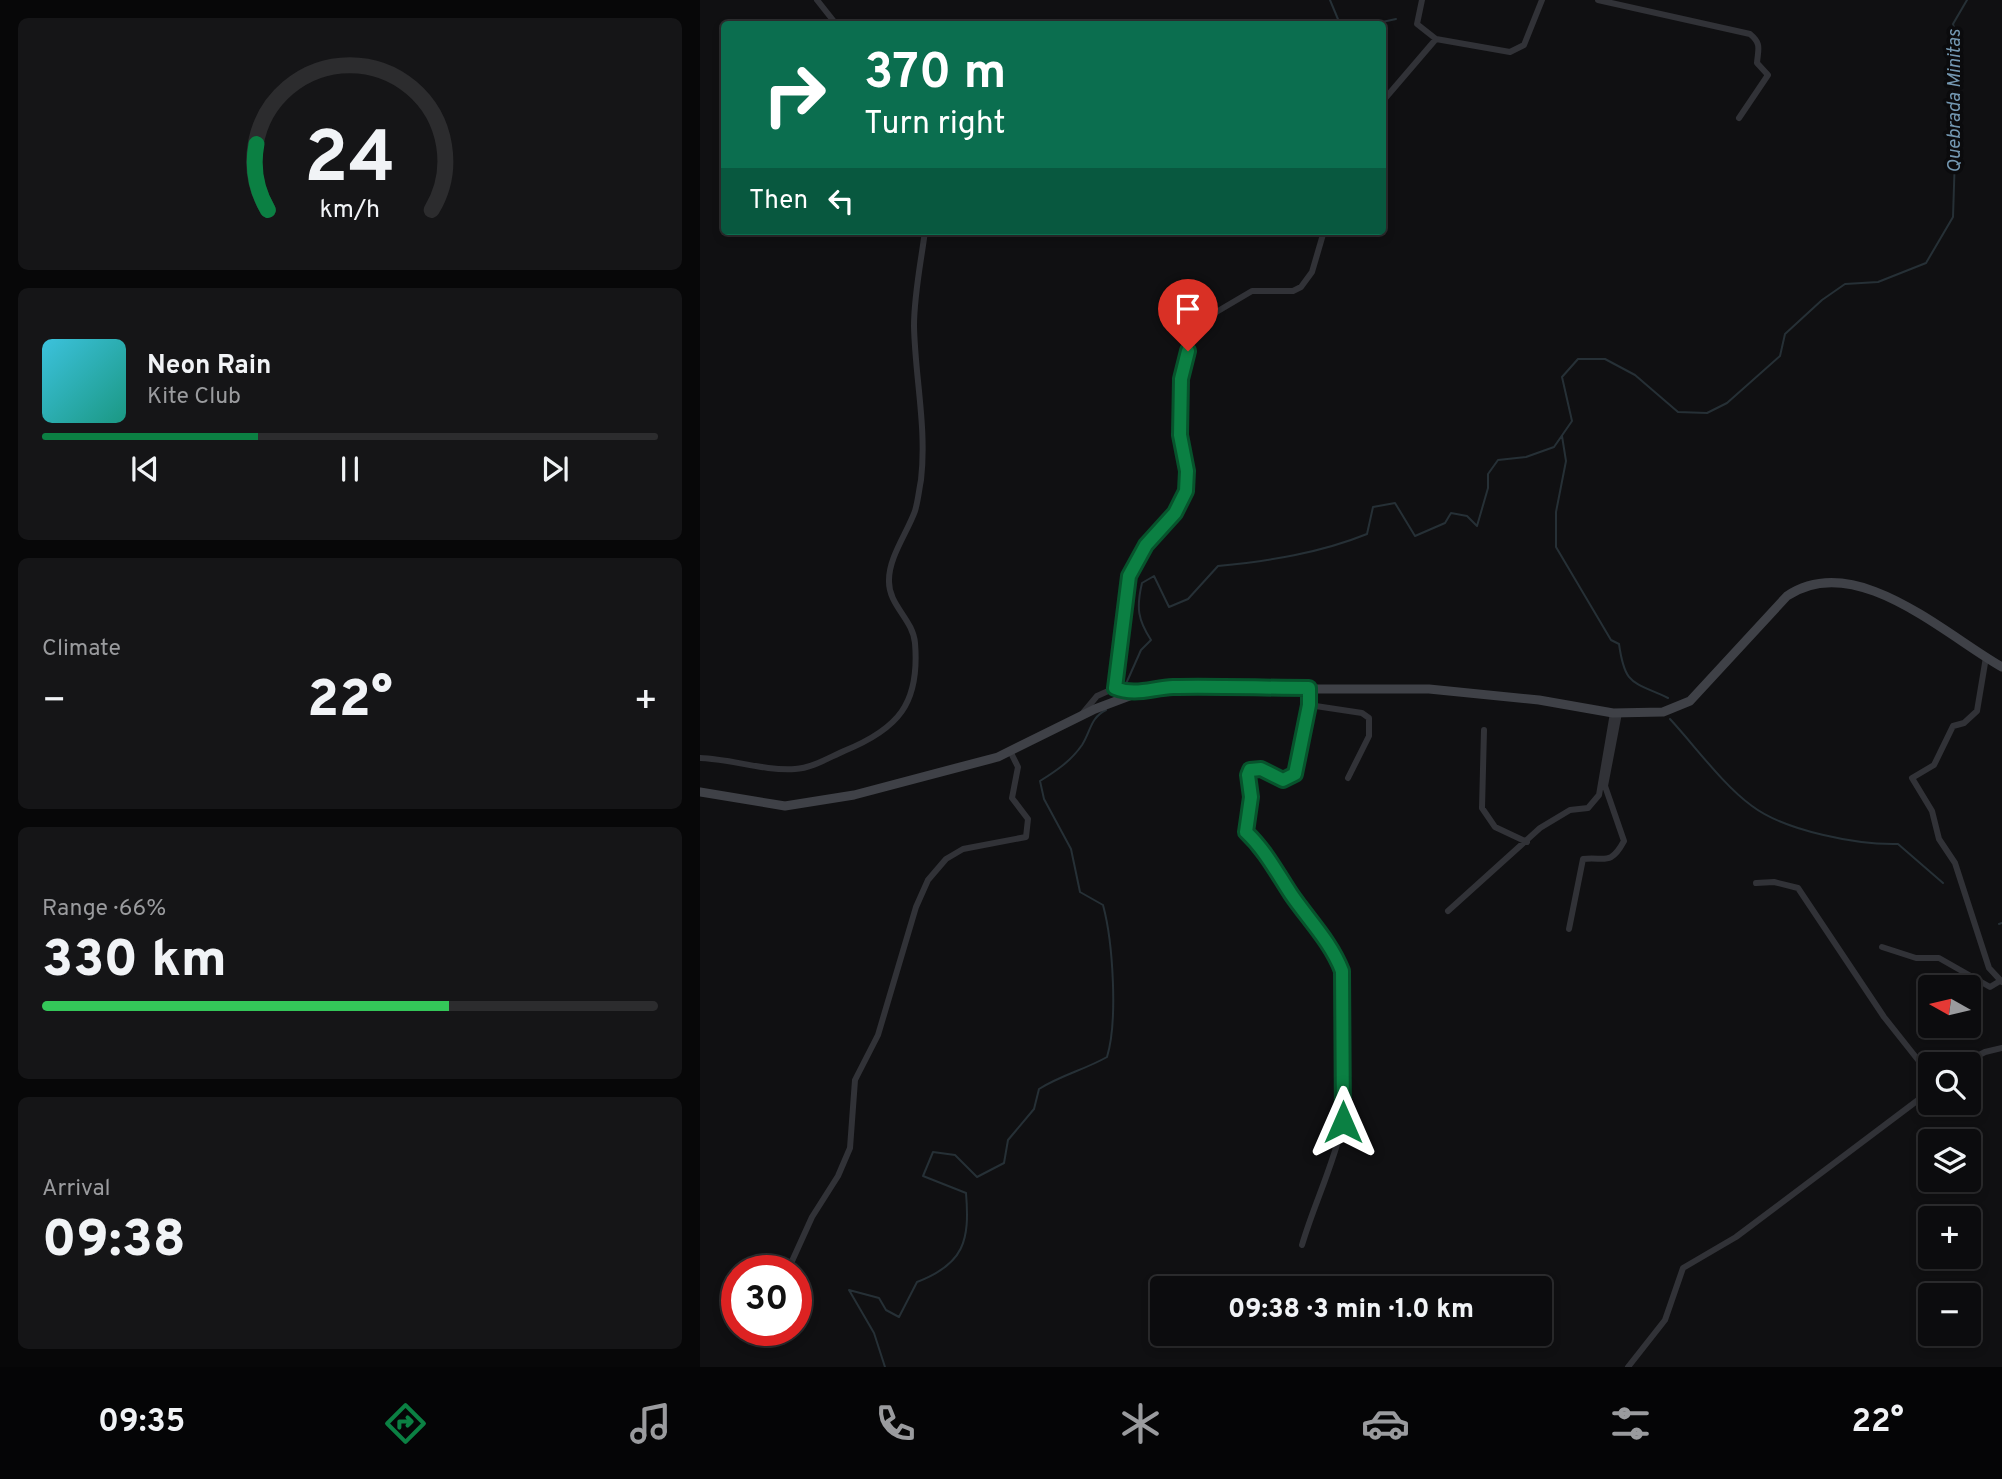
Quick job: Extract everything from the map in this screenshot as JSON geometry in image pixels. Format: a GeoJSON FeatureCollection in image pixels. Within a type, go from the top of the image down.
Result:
{"type":"FeatureCollection","features":[{"type":"Feature","properties":{"kind":"main road"},"geometry":{"type":"LineString","coordinates":[[700,792],[768,804],[802,805],[976,765],[1112,702],[1123,692],[1148,689],[1174,687],[1453,691],[1616,713],[1663,712],[1690,701],[1769,612],[1800,587],[1816,583],[1840,581],[1865,589],[1929,618],[2002,667]]}},
{"type":"Feature","properties":{"kind":"street"},"geometry":{"type":"LineString","coordinates":[[817,0],[834,21]]}},
{"type":"Feature","properties":{"kind":"street"},"geometry":{"type":"LineString","coordinates":[[1422,0],[1417,24],[1436,39],[1516,52],[1524,45],[1542,0]]}},
{"type":"Feature","properties":{"kind":"street"},"geometry":{"type":"LineString","coordinates":[[1598,0],[1750,34],[1756,39],[1760,46],[1757,63],[1768,75],[1739,118]]}},
{"type":"Feature","properties":{"kind":"street"},"geometry":{"type":"LineString","coordinates":[[1386,97],[1436,39]]}},
{"type":"Feature","properties":{"kind":"street"},"geometry":{"type":"LineString","coordinates":[[700,758],[723,758],[776,769],[796,769],[820,763],[886,731],[901,717],[911,697],[915,643],[912,629],[892,598],[889,582],[891,566],[916,507],[921,478],[923,442],[914,325],[925,235]]}},
{"type":"Feature","properties":{"kind":"street"},"geometry":{"type":"LineString","coordinates":[[1082,715],[1097,696],[1123,692],[1129,576],[1146,545],[1175,513],[1186,491],[1187,471],[1180,442],[1181,379],[1196,324],[1252,291],[1293,291],[1301,287],[1312,272],[1323,235]]}},
{"type":"Feature","properties":{"kind":"street"},"geometry":{"type":"LineString","coordinates":[[1882,947],[1916,958],[1939,958],[1990,987],[2001,982],[1989,968],[1980,948],[1955,863],[1939,839],[1932,811],[1912,778],[1934,765],[1953,726],[1964,723],[1977,711],[1986,657]]}},
{"type":"Feature","properties":{"kind":"street"},"geometry":{"type":"LineString","coordinates":[[1302,1245],[1316,1198],[1338,1144],[1343,1122],[1342,971],[1337,956],[1291,894],[1264,850],[1246,832],[1251,797],[1248,775],[1250,770],[1261,769],[1283,780],[1295,774],[1309,705],[1309,688]]}},
{"type":"Feature","properties":{"kind":"street"},"geometry":{"type":"LineString","coordinates":[[1309,705],[1362,713],[1369,718],[1368,736],[1348,778]]}},
{"type":"Feature","properties":{"kind":"street"},"geometry":{"type":"LineString","coordinates":[[1448,911],[1552,819],[1570,810],[1588,808],[1599,795],[1616,713]]}},
{"type":"Feature","properties":{"kind":"street"},"geometry":{"type":"LineString","coordinates":[[1569,929],[1583,859],[1607,860],[1617,854],[1624,841],[1605,786],[1616,713]]}},
{"type":"Feature","properties":{"kind":"street"},"geometry":{"type":"LineString","coordinates":[[1484,730],[1482,808],[1495,827],[1527,842]]}},
{"type":"Feature","properties":{"kind":"street"},"geometry":{"type":"LineString","coordinates":[[795,1255],[812,1217],[838,1176],[850,1148],[855,1080],[878,1034],[912,918],[928,880],[946,859],[963,849],[1026,837],[1028,819],[1012,799],[1018,767],[1010,751]]}},
{"type":"Feature","properties":{"kind":"street"},"geometry":{"type":"LineString","coordinates":[[1756,883],[1774,882],[1798,888],[1884,1017],[1918,1060]]}},
{"type":"Feature","properties":{"kind":"street"},"geometry":{"type":"LineString","coordinates":[[1981,1054],[2002,1048]]}},
{"type":"Feature","properties":{"kind":"street"},"geometry":{"type":"LineString","coordinates":[[1628,1367],[1665,1321],[1683,1268],[1715,1252],[1918,1100]]}},
{"type":"Feature","properties":{"kind":"waterway"},"geometry":{"type":"LineString","coordinates":[[1330,0],[1339,21]]}},
{"type":"Feature","properties":{"kind":"waterway","name":"Quebrada Minitas"},"geometry":{"type":"LineString","coordinates":[[1121,695],[1141,650],[1151,640],[1141,620],[1139,600],[1142,583],[1154,576],[1169,607],[1188,599],[1218,566],[1294,555],[1349,541],[1367,534],[1373,507],[1395,503],[1415,536],[1445,523],[1451,513],[1467,516],[1477,526],[1488,488],[1488,474],[1498,460],[1526,457],[1554,447],[1572,421],[1562,377],[1578,359],[1605,359],[1635,375],[1678,412],[1707,413],[1727,403],[1780,356],[1785,334],[1822,300],[1845,284],[1878,282],[1926,263],[1953,217],[1956,124],[1951,71],[1958,42],[1953,24],[1967,0]]}},
{"type":"Feature","properties":{"kind":"waterway"},"geometry":{"type":"LineString","coordinates":[[1386,21],[1396,19]]}},
{"type":"Feature","properties":{"kind":"waterway"},"geometry":{"type":"LineString","coordinates":[[1562,436],[1566,461],[1556,512],[1556,547],[1611,640],[1619,644],[1628,675],[1638,685],[1668,698]]}},
{"type":"Feature","properties":{"kind":"waterway","name":"Quebrada Minitas"},"geometry":{"type":"LineString","coordinates":[[885,1367],[874,1333],[849,1290],[879,1298],[886,1310],[899,1317],[917,1282],[945,1267],[961,1249],[967,1225],[966,1193],[923,1176],[933,1152],[955,1155],[977,1177],[1004,1163],[1008,1140],[1034,1109],[1039,1089],[1107,1057],[1112,1023],[1113,981],[1103,905],[1080,892],[1071,849],[1044,799],[1040,781],[1073,756],[1094,721],[1106,710]]}},
{"type":"Feature","properties":{"kind":"waterway"},"geometry":{"type":"LineString","coordinates":[[1670,719],[1730,787],[1766,815],[1822,835],[1863,842],[1898,844],[1943,883]]}},
{"type":"Feature","properties":{"kind":"route"},"geometry":{"type":"LineString","coordinates":[[1188,351],[1181,379],[1180,435],[1187,471],[1186,491],[1175,513],[1135,561],[1129,576],[1115,688],[1132,694],[1148,689],[1174,687],[1309,688],[1309,705],[1295,774],[1283,780],[1275,779],[1261,769],[1254,767],[1250,770],[1248,775],[1251,797],[1246,832],[1264,850],[1291,894],[1337,956],[1344,986],[1343,1122]]}}]}
